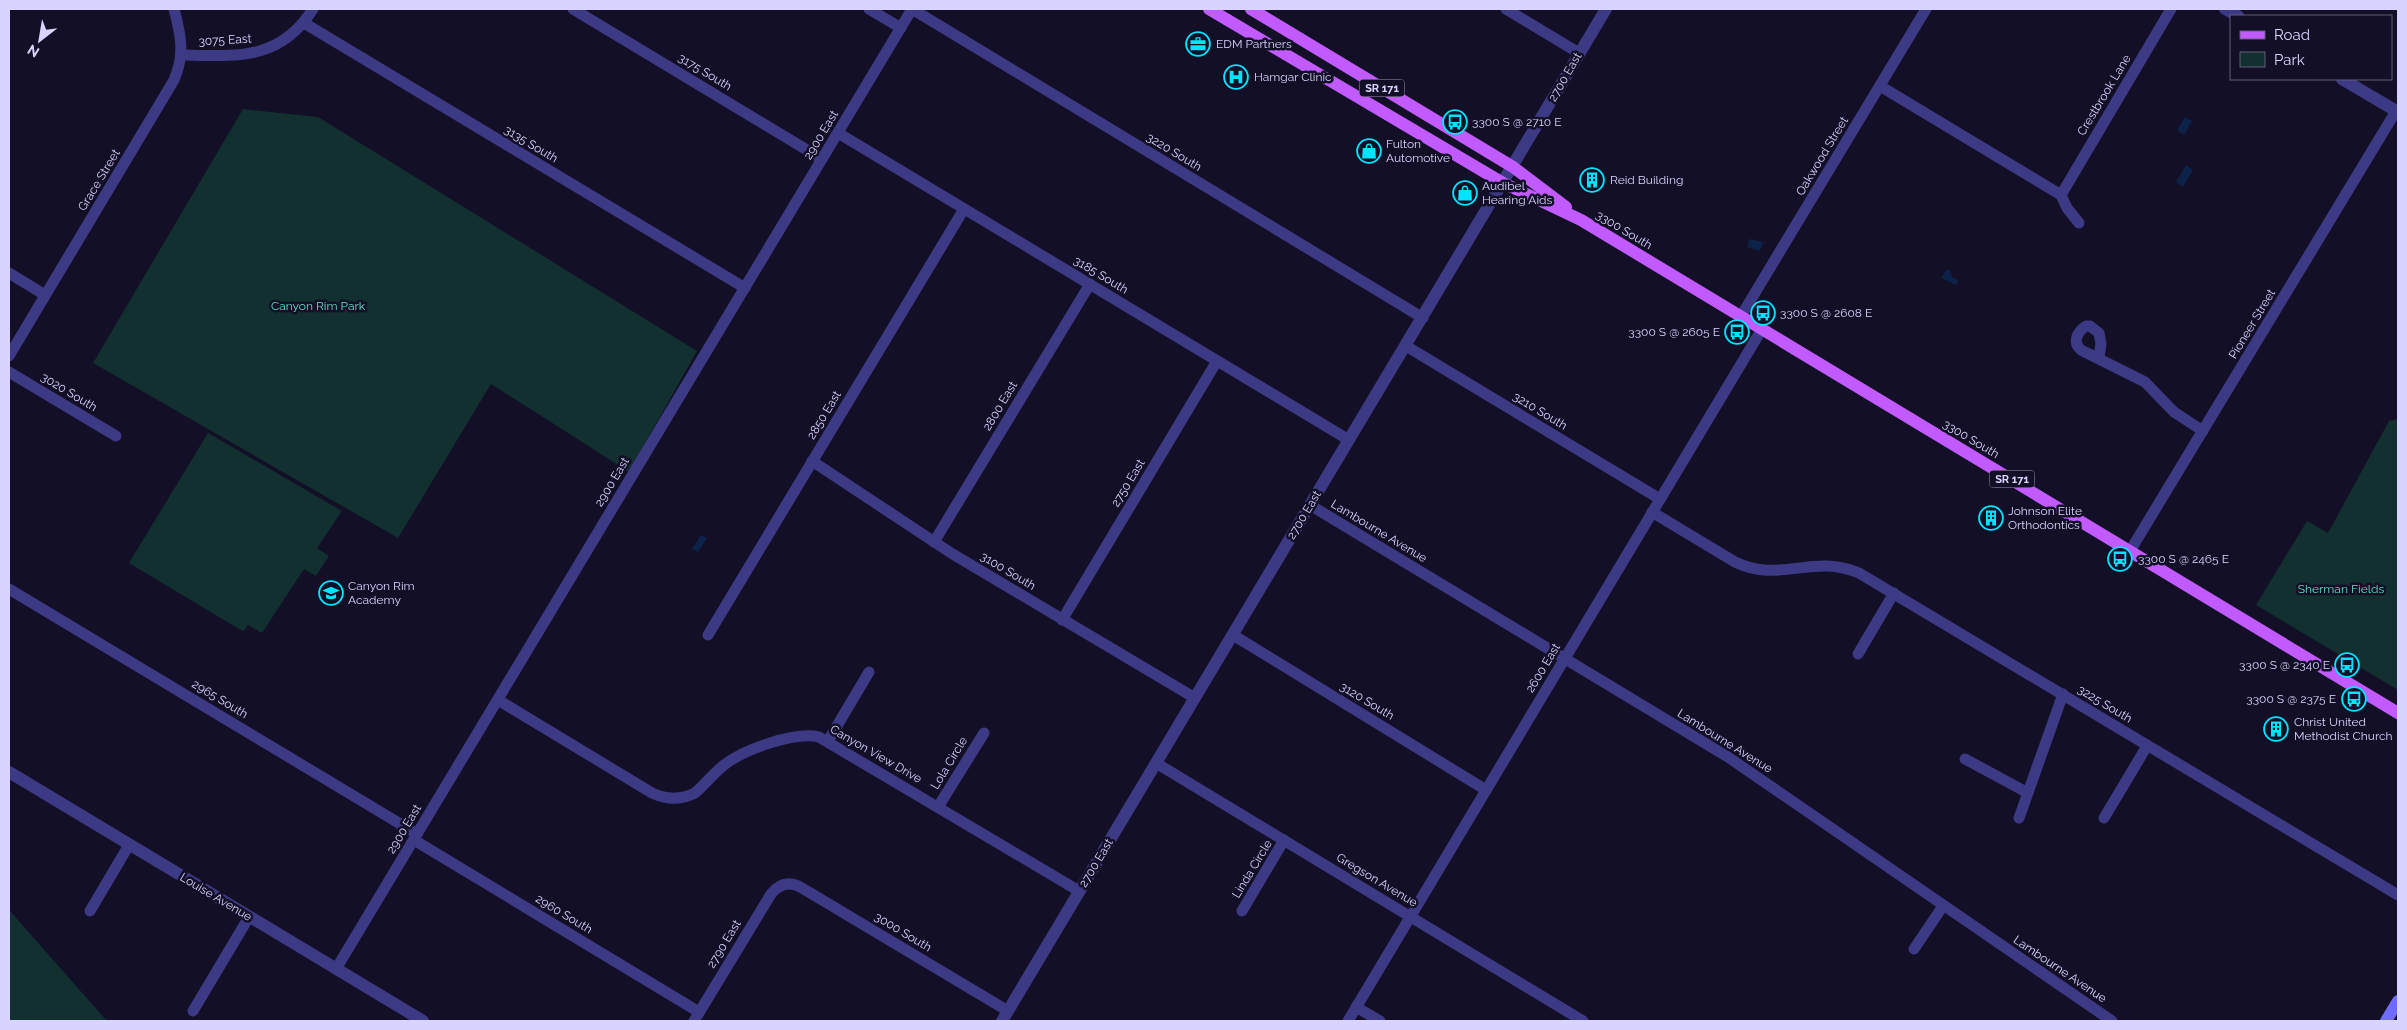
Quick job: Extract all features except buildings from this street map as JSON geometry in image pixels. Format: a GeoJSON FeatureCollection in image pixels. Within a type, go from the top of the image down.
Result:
{"type":"FeatureCollection","features":[{"type":"Feature","properties":{"kind":"main road","name":"3300 South"},"geometry":{"type":"LineString","coordinates":[[1209,9],[1503,183],[1581,220],[2398,713]]}},
{"type":"Feature","properties":{"kind":"main road","name":"3300 South"},"geometry":{"type":"LineString","coordinates":[[1251,9],[1513,166],[1581,220]]}},
{"type":"Feature","properties":{"kind":"main road"},"geometry":{"type":"LineString","coordinates":[[2391,1019],[2398,1001]]}},
{"type":"Feature","properties":{"kind":"street","name":"Grace Street"},"geometry":{"type":"LineString","coordinates":[[9,356],[178,72],[182,55],[181,38],[174,9]]}},
{"type":"Feature","properties":{"kind":"street","name":"3075 East"},"geometry":{"type":"LineString","coordinates":[[182,55],[227,56],[260,52],[282,43],[304,23],[313,9]]}},
{"type":"Feature","properties":{"kind":"street","name":"3175 South"},"geometry":{"type":"LineString","coordinates":[[573,9],[822,159]]}},
{"type":"Feature","properties":{"kind":"street"},"geometry":{"type":"LineString","coordinates":[[869,9],[901,28]]}},
{"type":"Feature","properties":{"kind":"street","name":"2900 East"},"geometry":{"type":"LineString","coordinates":[[336,969],[912,9]]}},
{"type":"Feature","properties":{"kind":"street","name":"3220 South"},"geometry":{"type":"LineString","coordinates":[[912,9],[1422,318]]}},
{"type":"Feature","properties":{"kind":"street"},"geometry":{"type":"LineString","coordinates":[[1506,9],[1579,53]]}},
{"type":"Feature","properties":{"kind":"street","name":"2700 East"},"geometry":{"type":"LineString","coordinates":[[1005,1016],[1606,9]]}},
{"type":"Feature","properties":{"kind":"street","name":"Oakwood Street"},"geometry":{"type":"LineString","coordinates":[[1740,316],[1926,9]]}},
{"type":"Feature","properties":{"kind":"street","name":"Crestbrook Lane"},"geometry":{"type":"LineString","coordinates":[[2061,195],[2171,9]]}},
{"type":"Feature","properties":{"kind":"street"},"geometry":{"type":"LineString","coordinates":[[2225,9],[2236,15]]}},
{"type":"Feature","properties":{"kind":"street","name":"3135 South"},"geometry":{"type":"LineString","coordinates":[[304,23],[745,288]]}},
{"type":"Feature","properties":{"kind":"street"},"geometry":{"type":"LineString","coordinates":[[2344,80],[2397,112]]}},
{"type":"Feature","properties":{"kind":"street"},"geometry":{"type":"LineString","coordinates":[[1880,86],[2061,195],[2067,208],[2079,223]]}},
{"type":"Feature","properties":{"kind":"street","name":"Pioneer Street"},"geometry":{"type":"LineString","coordinates":[[2130,551],[2397,112]]}},
{"type":"Feature","properties":{"kind":"street","name":"3185 South"},"geometry":{"type":"LineString","coordinates":[[838,133],[1349,440]]}},
{"type":"Feature","properties":{"kind":"street","name":"2850 East"},"geometry":{"type":"LineString","coordinates":[[708,635],[964,209]]}},
{"type":"Feature","properties":{"kind":"street"},"geometry":{"type":"LineString","coordinates":[[9,273],[45,295]]}},
{"type":"Feature","properties":{"kind":"street","name":"2800 East"},"geometry":{"type":"LineString","coordinates":[[934,542],[1090,284]]}},
{"type":"Feature","properties":{"kind":"street","name":"2600 East"},"geometry":{"type":"LineString","coordinates":[[1348,1021],[1762,329]]}},
{"type":"Feature","properties":{"kind":"street","name":"3210 South"},"geometry":{"type":"LineString","coordinates":[[1406,346],[1660,500]]}},
{"type":"Feature","properties":{"kind":"street"},"geometry":{"type":"LineString","coordinates":[[2099,357],[2144,382],[2174,412],[2203,431]]}},
{"type":"Feature","properties":{"kind":"street","name":"2750 East"},"geometry":{"type":"LineString","coordinates":[[1062,620],[1217,361]]}},
{"type":"Feature","properties":{"kind":"street","name":"3020 South"},"geometry":{"type":"LineString","coordinates":[[9,372],[116,436]]}},
{"type":"Feature","properties":{"kind":"street","name":"3100 South"},"geometry":{"type":"LineString","coordinates":[[812,461],[934,542],[1195,698]]}},
{"type":"Feature","properties":{"kind":"street","name":"Lambourne Avenue"},"geometry":{"type":"LineString","coordinates":[[1310,505],[1774,788],[2112,1021]]}},
{"type":"Feature","properties":{"kind":"street","name":"3225 South"},"geometry":{"type":"LineString","coordinates":[[1652,512],[1742,565],[1758,570],[1790,570],[1822,564],[1841,566],[1859,573],[2398,895]]}},
{"type":"Feature","properties":{"kind":"street","name":"2965 South"},"geometry":{"type":"LineString","coordinates":[[9,589],[416,837]]}},
{"type":"Feature","properties":{"kind":"street"},"geometry":{"type":"LineString","coordinates":[[1858,654],[1894,593]]}},
{"type":"Feature","properties":{"kind":"street","name":"3120 South"},"geometry":{"type":"LineString","coordinates":[[1233,635],[1486,790]]}},
{"type":"Feature","properties":{"kind":"street"},"geometry":{"type":"LineString","coordinates":[[828,741],[869,672]]}},
{"type":"Feature","properties":{"kind":"street"},"geometry":{"type":"LineString","coordinates":[[2020,818],[2062,694]]}},
{"type":"Feature","properties":{"kind":"street","name":"Canyon View Drive"},"geometry":{"type":"LineString","coordinates":[[498,700],[652,793],[667,798],[688,796],[695,793],[730,761],[780,739],[806,734],[828,741],[1079,892]]}},
{"type":"Feature","properties":{"kind":"street","name":"Lola Circle"},"geometry":{"type":"LineString","coordinates":[[938,807],[984,733]]}},
{"type":"Feature","properties":{"kind":"street"},"geometry":{"type":"LineString","coordinates":[[2104,818],[2147,746]]}},
{"type":"Feature","properties":{"kind":"street"},"geometry":{"type":"LineString","coordinates":[[1965,759],[2028,793]]}},
{"type":"Feature","properties":{"kind":"street","name":"Gregson Avenue"},"geometry":{"type":"LineString","coordinates":[[1156,762],[1583,1021]]}},
{"type":"Feature","properties":{"kind":"street","name":"Louise Avenue"},"geometry":{"type":"LineString","coordinates":[[9,772],[418,1020]]}},
{"type":"Feature","properties":{"kind":"street","name":"2960 South"},"geometry":{"type":"LineString","coordinates":[[416,837],[696,1016]]}},
{"type":"Feature","properties":{"kind":"street","name":"Linda Circle"},"geometry":{"type":"LineString","coordinates":[[1242,911],[1284,840]]}},
{"type":"Feature","properties":{"kind":"street"},"geometry":{"type":"LineString","coordinates":[[90,910],[129,845]]}},
{"type":"Feature","properties":{"kind":"street","name":"2790 East"},"geometry":{"type":"LineString","coordinates":[[696,1016],[768,898],[775,889],[783,884]]}},
{"type":"Feature","properties":{"kind":"street","name":"3000 South"},"geometry":{"type":"LineString","coordinates":[[783,884],[793,884],[802,888],[1005,1016]]}},
{"type":"Feature","properties":{"kind":"street"},"geometry":{"type":"LineString","coordinates":[[1914,949],[1943,906]]}},
{"type":"Feature","properties":{"kind":"street"},"geometry":{"type":"LineString","coordinates":[[193,1011],[249,917]]}},
{"type":"Feature","properties":{"kind":"street"},"geometry":{"type":"LineString","coordinates":[[1356,1007],[1380,1021]]}},
{"type":"Feature","properties":{"kind":"green space","name":"Canyon Rim Park"},"geometry":{"type":"Polygon","coordinates":[[[243,109],[318,117],[697,351],[629,472],[491,384],[398,538],[93,363],[243,109]]]}},
{"type":"Feature","properties":{"kind":"green space","name":"Sherman Fields"},"geometry":{"type":"Polygon","coordinates":[[[2398,419],[2398,690],[2256,605],[2307,521],[2328,533],[2389,421],[2398,419]]]}},
{"type":"Feature","properties":{"kind":"green space"},"geometry":{"type":"Polygon","coordinates":[[[208,433],[342,511],[317,548],[329,556],[316,576],[304,569],[262,633],[248,625],[244,631],[239,629],[129,563],[208,433]]]}},
{"type":"Feature","properties":{"kind":"green space"},"geometry":{"type":"Polygon","coordinates":[[[9,910],[107,1021],[9,1021],[9,910]]]}},
{"type":"Feature","properties":{"kind":"water"},"geometry":{"type":"Polygon","coordinates":[[[2185,117],[2192,121],[2184,135],[2177,130],[2185,117]]]}},
{"type":"Feature","properties":{"kind":"water"},"geometry":{"type":"Polygon","coordinates":[[[2186,165],[2193,170],[2183,187],[2176,182],[2186,165]]]}},
{"type":"Feature","properties":{"kind":"water"},"geometry":{"type":"Polygon","coordinates":[[[1749,239],[1763,242],[1760,251],[1747,247],[1749,239]]]}},
{"type":"Feature","properties":{"kind":"water"},"geometry":{"type":"Polygon","coordinates":[[[1946,270],[1950,270],[1952,277],[1958,280],[1956,285],[1941,278],[1946,270]]]}},
{"type":"Feature","properties":{"kind":"water"},"geometry":{"type":"Polygon","coordinates":[[[701,535],[707,538],[698,552],[692,549],[701,535]]]}},
{"type":"Feature","properties":{"kind":"place","name":"EDM Partners"},"geometry":{"type":"Point","coordinates":[1198,44]}},
{"type":"Feature","properties":{"kind":"place","name":"Hamgar Clinic"},"geometry":{"type":"Point","coordinates":[1236,77]}},
{"type":"Feature","properties":{"kind":"place","name":"3300 S @ 2710 E"},"geometry":{"type":"Point","coordinates":[1455,122]}},
{"type":"Feature","properties":{"kind":"place","name":"Fulton Automotive"},"geometry":{"type":"Point","coordinates":[1369,151]}},
{"type":"Feature","properties":{"kind":"place","name":"Reid Building"},"geometry":{"type":"Point","coordinates":[1592,180]}},
{"type":"Feature","properties":{"kind":"place","name":"Audibel Hearing Aids"},"geometry":{"type":"Point","coordinates":[1465,193]}},
{"type":"Feature","properties":{"kind":"place","name":"3300 S @ 2608 E"},"geometry":{"type":"Point","coordinates":[1763,313]}},
{"type":"Feature","properties":{"kind":"place","name":"3300 S @ 2605 E"},"geometry":{"type":"Point","coordinates":[1737,332]}},
{"type":"Feature","properties":{"kind":"place","name":"Johnson Elite Orthodontics"},"geometry":{"type":"Point","coordinates":[1991,518]}},
{"type":"Feature","properties":{"kind":"place","name":"3300 S @ 2465 E"},"geometry":{"type":"Point","coordinates":[2120,559]}},
{"type":"Feature","properties":{"kind":"place","name":"Canyon Rim Academy"},"geometry":{"type":"Point","coordinates":[331,593]}},
{"type":"Feature","properties":{"kind":"place","name":"3300 S @ 2340 E"},"geometry":{"type":"Point","coordinates":[2347,665]}},
{"type":"Feature","properties":{"kind":"place","name":"3300 S @ 2375 E"},"geometry":{"type":"Point","coordinates":[2354,699]}},
{"type":"Feature","properties":{"kind":"place","name":"Christ United Methodist Church"},"geometry":{"type":"Point","coordinates":[2276,729]}}]}
